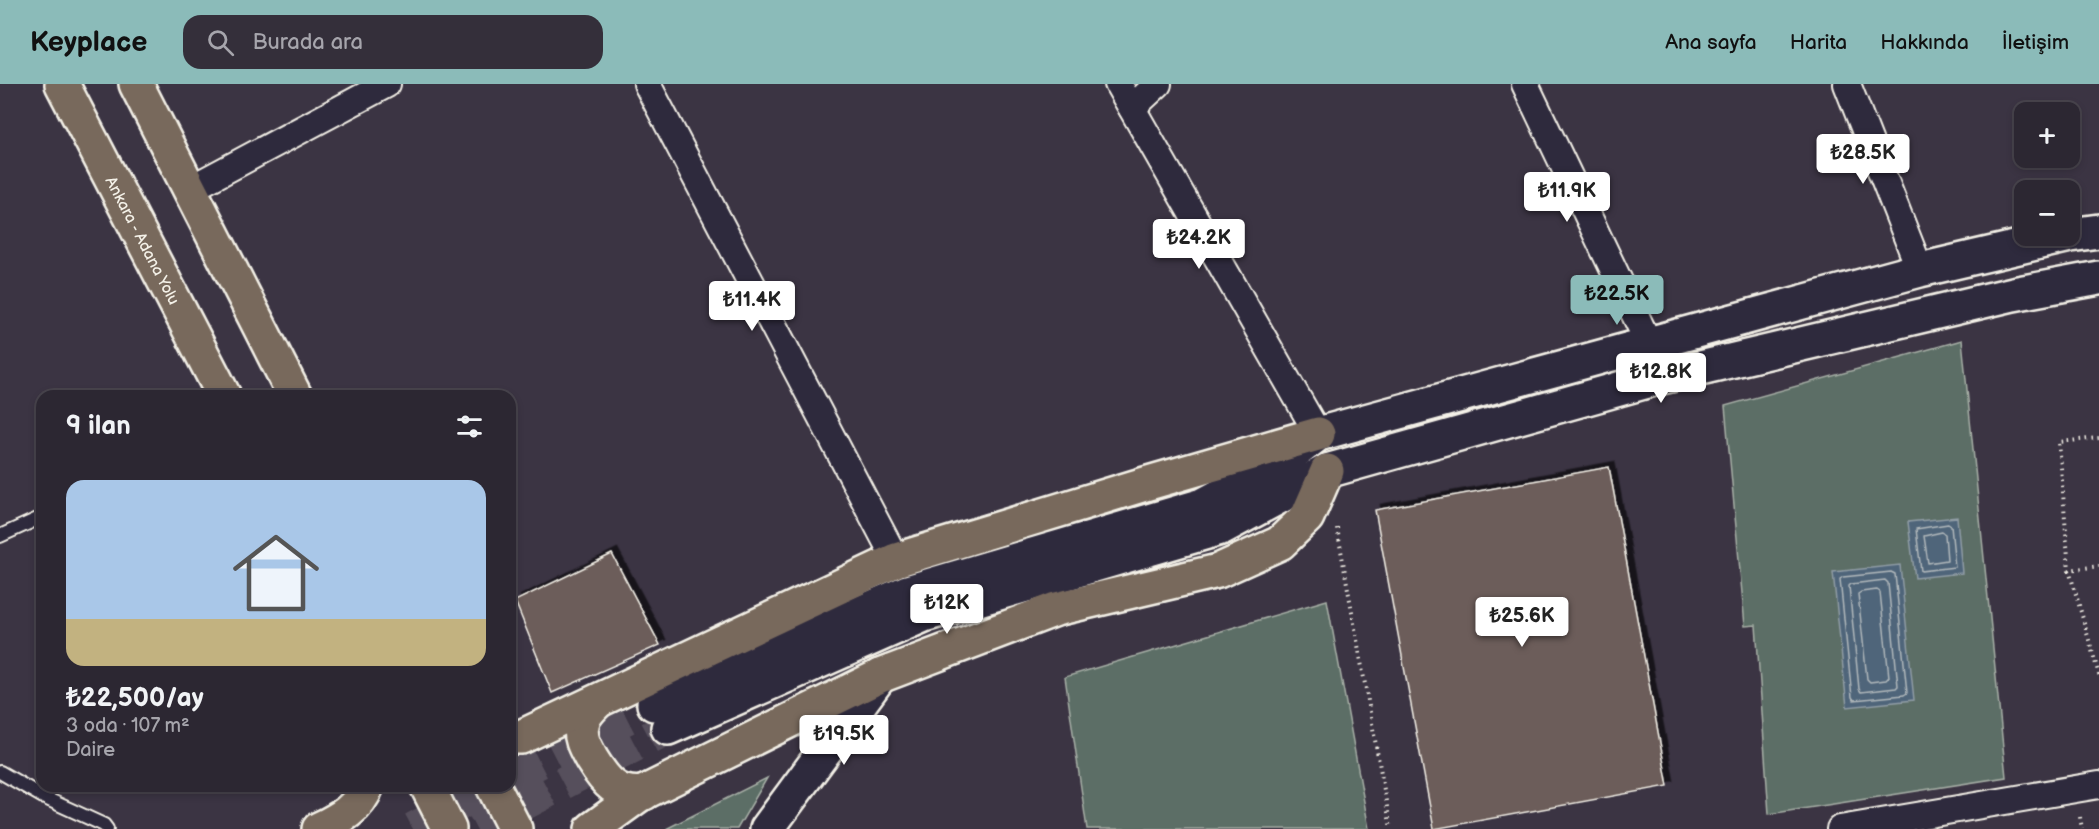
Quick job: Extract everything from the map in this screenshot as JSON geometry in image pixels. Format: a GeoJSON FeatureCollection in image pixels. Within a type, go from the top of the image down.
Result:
{"type":"FeatureCollection","features":[{"type":"Feature","properties":{"kind":"highway","name":"Ankara - Adana Yolu"},"geometry":{"type":"LineString","coordinates":[[62,84],[221,390]]}},
{"type":"Feature","properties":{"kind":"highway"},"geometry":{"type":"LineString","coordinates":[[136,84],[292,390]]}},
{"type":"Feature","properties":{"kind":"highway"},"geometry":{"type":"LineString","coordinates":[[516,737],[597,702],[896,560],[1318,434]]}},
{"type":"Feature","properties":{"kind":"highway"},"geometry":{"type":"LineString","coordinates":[[592,829],[644,793],[880,675],[1056,609],[1218,571],[1280,543],[1307,517],[1327,471]]}},
{"type":"Feature","properties":{"kind":"highway"},"geometry":{"type":"LineString","coordinates":[[597,702],[585,716],[581,726],[583,743],[587,751],[602,777],[611,785],[622,792],[644,793]]}},
{"type":"Feature","properties":{"kind":"highway"},"geometry":{"type":"LineString","coordinates":[[319,829],[339,819],[362,799],[365,792]]}},
{"type":"Feature","properties":{"kind":"highway"},"geometry":{"type":"LineString","coordinates":[[430,792],[449,829]]}},
{"type":"Feature","properties":{"kind":"highway"},"geometry":{"type":"LineString","coordinates":[[496,792],[515,829]]}},
{"type":"Feature","properties":{"kind":"main road"},"geometry":{"type":"LineString","coordinates":[[2080,233],[2099,231]]}},
{"type":"Feature","properties":{"kind":"main road"},"geometry":{"type":"LineString","coordinates":[[2021,246],[1920,270],[1318,434],[1278,465],[1203,506],[907,592],[661,716],[924,615],[1221,528],[1327,471],[1658,378],[2013,294],[2099,278]]}},
{"type":"Feature","properties":{"kind":"main road"},"geometry":{"type":"LineString","coordinates":[[777,824],[880,675]]}},
{"type":"Feature","properties":{"kind":"street"},"geometry":{"type":"LineString","coordinates":[[190,189],[387,84]]}},
{"type":"Feature","properties":{"kind":"street"},"geometry":{"type":"LineString","coordinates":[[647,84],[896,560]]}},
{"type":"Feature","properties":{"kind":"street"},"geometry":{"type":"LineString","coordinates":[[1118,84],[1318,434]]}},
{"type":"Feature","properties":{"kind":"street"},"geometry":{"type":"LineString","coordinates":[[1132,108],[1158,84]]}},
{"type":"Feature","properties":{"kind":"street"},"geometry":{"type":"LineString","coordinates":[[1525,84],[1649,344]]}},
{"type":"Feature","properties":{"kind":"street"},"geometry":{"type":"LineString","coordinates":[[1847,84],[1920,270]]}},
{"type":"Feature","properties":{"kind":"street"},"geometry":{"type":"LineString","coordinates":[[1840,829],[2099,785]]}},
{"type":"Feature","properties":{"kind":"lane"},"geometry":{"type":"LineString","coordinates":[[0,536],[36,520]]}},
{"type":"Feature","properties":{"kind":"lane"},"geometry":{"type":"LineString","coordinates":[[0,772],[45,798],[104,825],[107,829]]}},
{"type":"Feature","properties":{"kind":"path"},"geometry":{"type":"LineString","coordinates":[[2099,438],[2059,442],[2068,570],[2099,675]]}},
{"type":"Feature","properties":{"kind":"path"},"geometry":{"type":"LineString","coordinates":[[1336,526],[1391,829]]}},
{"type":"Feature","properties":{"kind":"path"},"geometry":{"type":"LineString","coordinates":[[2068,570],[2099,566]]}},
{"type":"Feature","properties":{"kind":"green space"},"geometry":{"type":"Polygon","coordinates":[[[1962,340],[2006,777],[1769,814],[1756,625],[1745,626],[1725,406],[1962,340]]]}},
{"type":"Feature","properties":{"kind":"green space"},"geometry":{"type":"Polygon","coordinates":[[[1327,600],[1369,829],[1087,829],[1065,677],[1327,600]]]}},
{"type":"Feature","properties":{"kind":"green space"},"geometry":{"type":"Polygon","coordinates":[[[767,778],[737,829],[666,829],[767,778]]]}},
{"type":"Feature","properties":{"kind":"water"},"geometry":{"type":"Polygon","coordinates":[[[1957,517],[1962,573],[1915,578],[1908,522],[1957,517]]]}},
{"type":"Feature","properties":{"kind":"water"},"geometry":{"type":"Polygon","coordinates":[[[1900,565],[1914,700],[1847,707],[1833,572],[1900,565]]]}},
{"type":"Feature","properties":{"kind":"building"},"geometry":{"type":"Polygon","coordinates":[[[1609,467],[1668,786],[1434,829],[1375,510],[1609,467]]]}},
{"type":"Feature","properties":{"kind":"building"},"geometry":{"type":"Polygon","coordinates":[[[612,554],[660,645],[552,693],[516,601],[612,554]]]}},
{"type":"Feature","properties":{"kind":"tunnel"},"geometry":{"type":"LineString","coordinates":[[516,774],[654,704]]}},
{"type":"Feature","properties":{"kind":"tunnel"},"geometry":{"type":"LineString","coordinates":[[476,829],[668,728]]}},
{"type":"Feature","properties":{"kind":"tunnel"},"geometry":{"type":"LineString","coordinates":[[413,829],[482,792]]}}]}
